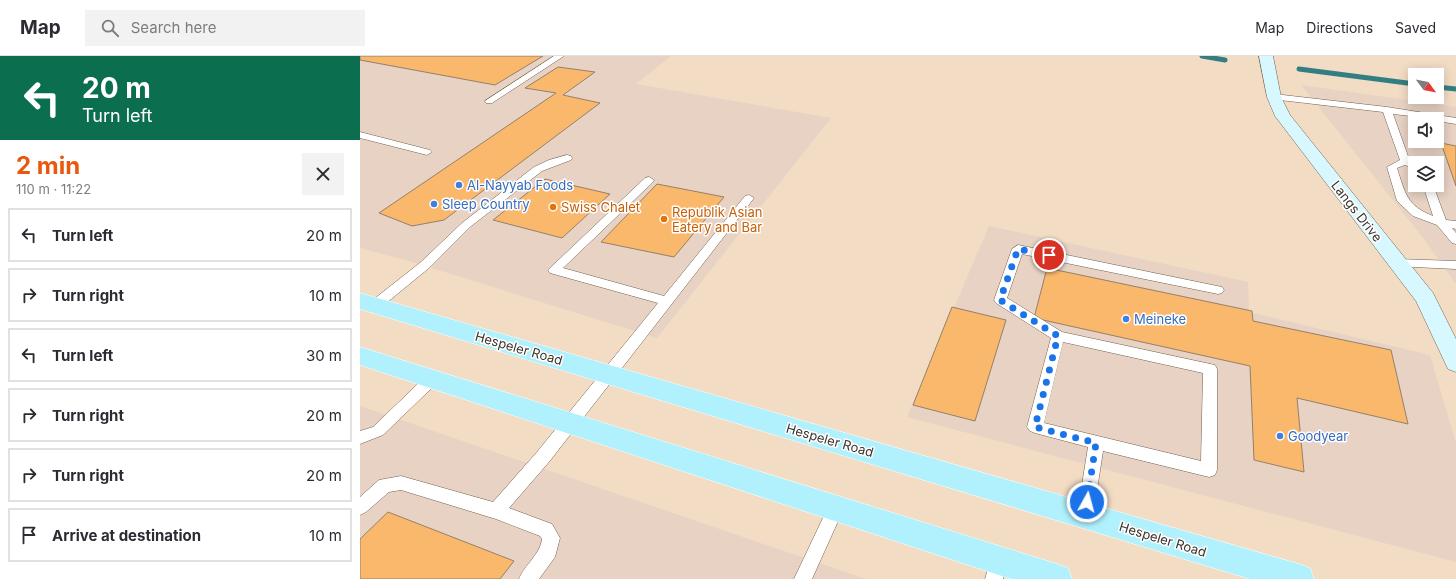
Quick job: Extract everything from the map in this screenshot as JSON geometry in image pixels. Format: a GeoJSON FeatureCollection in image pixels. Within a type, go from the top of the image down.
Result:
{"type":"FeatureCollection","features":[{"type":"Feature","properties":{"kind":"main road","name":"Hespeler Road"},"geometry":{"type":"LineString","coordinates":[[367,303],[1299,579]]}},
{"type":"Feature","properties":{"kind":"main road"},"geometry":{"type":"LineString","coordinates":[[360,356],[836,508],[996,570],[1057,579]]}},
{"type":"Feature","properties":{"kind":"street","name":"Langs Drive"},"geometry":{"type":"LineString","coordinates":[[1266,56],[1274,97],[1283,116],[1425,298],[1456,363]]}},
{"type":"Feature","properties":{"kind":"lane"},"geometry":{"type":"LineString","coordinates":[[489,101],[560,56]]}},
{"type":"Feature","properties":{"kind":"lane"},"geometry":{"type":"LineString","coordinates":[[1274,97],[1387,110],[1456,121]]}},
{"type":"Feature","properties":{"kind":"lane"},"geometry":{"type":"LineString","coordinates":[[1387,110],[1405,161],[1408,162]]}},
{"type":"Feature","properties":{"kind":"lane"},"geometry":{"type":"LineString","coordinates":[[360,135],[427,152]]}},
{"type":"Feature","properties":{"kind":"lane"},"geometry":{"type":"LineString","coordinates":[[367,303],[425,266],[466,224],[538,169],[553,162],[567,158]]}},
{"type":"Feature","properties":{"kind":"lane"},"geometry":{"type":"LineString","coordinates":[[1405,161],[1392,167],[1402,199],[1417,214],[1441,223],[1456,225]]}},
{"type":"Feature","properties":{"kind":"lane"},"geometry":{"type":"LineString","coordinates":[[649,180],[554,270],[668,301]]}},
{"type":"Feature","properties":{"kind":"lane"},"geometry":{"type":"LineString","coordinates":[[1430,192],[1441,223],[1456,240]]}},
{"type":"Feature","properties":{"kind":"lane"},"geometry":{"type":"LineString","coordinates":[[496,511],[609,375],[749,198]]}},
{"type":"Feature","properties":{"kind":"lane"},"geometry":{"type":"LineString","coordinates":[[1058,336],[1035,427],[1209,470],[1210,369],[1058,336],[1000,300],[1018,249],[1218,290]]}},
{"type":"Feature","properties":{"kind":"lane"},"geometry":{"type":"LineString","coordinates":[[1397,263],[1456,265]]}},
{"type":"Feature","properties":{"kind":"lane"},"geometry":{"type":"LineString","coordinates":[[360,438],[378,431],[432,379]]}},
{"type":"Feature","properties":{"kind":"lane"},"geometry":{"type":"LineString","coordinates":[[1085,516],[1096,443]]}},
{"type":"Feature","properties":{"kind":"lane"},"geometry":{"type":"LineString","coordinates":[[360,507],[385,485],[401,483],[496,511],[546,530],[551,538],[549,551],[528,579]]}},
{"type":"Feature","properties":{"kind":"lane"},"geometry":{"type":"LineString","coordinates":[[803,579],[836,508]]}},
{"type":"Feature","properties":{"kind":"shaded area"},"geometry":{"type":"Polygon","coordinates":[[[360,56],[671,56],[636,84],[831,118],[657,338],[406,260],[360,248],[360,56]]]}},
{"type":"Feature","properties":{"kind":"shaded area"},"geometry":{"type":"Polygon","coordinates":[[[1301,85],[1408,100],[1408,104],[1435,104],[1456,107],[1456,284],[1421,235],[1301,85]]]}},
{"type":"Feature","properties":{"kind":"shaded area"},"geometry":{"type":"Polygon","coordinates":[[[989,226],[1248,282],[1249,312],[1430,355],[1456,443],[1456,562],[907,417],[989,226]]]}},
{"type":"Feature","properties":{"kind":"shaded area"},"geometry":{"type":"Polygon","coordinates":[[[360,406],[866,579],[360,579],[360,406]]]}},
{"type":"Feature","properties":{"kind":"building"},"geometry":{"type":"Polygon","coordinates":[[[360,56],[543,56],[495,85],[360,60],[360,56]]]}},
{"type":"Feature","properties":{"kind":"building"},"geometry":{"type":"Polygon","coordinates":[[[558,67],[595,72],[563,95],[600,103],[444,220],[412,226],[379,213],[556,93],[525,88],[558,67]]]}},
{"type":"Feature","properties":{"kind":"building"},"geometry":{"type":"Polygon","coordinates":[[[1444,144],[1456,146],[1456,186],[1443,148],[1444,148],[1444,144]]]}},
{"type":"Feature","properties":{"kind":"building","name":"Swiss Chalet"},"geometry":{"type":"Polygon","coordinates":[[[545,179],[610,194],[562,238],[493,220],[545,179]]]}},
{"type":"Feature","properties":{"kind":"building","name":"Republik Asian Eatery and Bar"},"geometry":{"type":"Polygon","coordinates":[[[657,184],[724,197],[674,257],[601,242],[657,184]]]}},
{"type":"Feature","properties":{"kind":"building"},"geometry":{"type":"Polygon","coordinates":[[[1047,268],[1252,311],[1253,321],[1391,350],[1408,424],[1297,398],[1304,472],[1254,460],[1250,366],[1034,318],[1047,268]]]}},
{"type":"Feature","properties":{"kind":"building"},"geometry":{"type":"Polygon","coordinates":[[[952,307],[1006,320],[975,421],[913,405],[952,307]]]}},
{"type":"Feature","properties":{"kind":"building"},"geometry":{"type":"Polygon","coordinates":[[[388,512],[514,561],[500,579],[360,579],[360,539],[388,512]]]}},
{"type":"Feature","properties":{"kind":"waterway"},"geometry":{"type":"LineString","coordinates":[[1202,56],[1225,60]]}},
{"type":"Feature","properties":{"kind":"waterway"},"geometry":{"type":"LineString","coordinates":[[1299,69],[1408,83]]}},
{"type":"Feature","properties":{"kind":"waterway"},"geometry":{"type":"LineString","coordinates":[[1444,88],[1456,89]]}},
{"type":"Feature","properties":{"kind":"place","name":"Al-Nayyab Foods"},"geometry":{"type":"Point","coordinates":[459,185]}},
{"type":"Feature","properties":{"kind":"place","name":"Sleep Country"},"geometry":{"type":"Point","coordinates":[434,204]}},
{"type":"Feature","properties":{"kind":"place","name":"Swiss Chalet"},"geometry":{"type":"Point","coordinates":[553,207]}},
{"type":"Feature","properties":{"kind":"place","name":"Republik Asian Eatery and Bar"},"geometry":{"type":"Point","coordinates":[664,219]}},
{"type":"Feature","properties":{"kind":"place","name":"Meineke"},"geometry":{"type":"Point","coordinates":[1126,319]}},
{"type":"Feature","properties":{"kind":"place","name":"Goodyear"},"geometry":{"type":"Point","coordinates":[1280,436]}},
{"type":"Feature","properties":{"kind":"route"},"geometry":{"type":"LineString","coordinates":[[1049,255],[1018,249],[1000,300],[1058,336],[1035,427],[1096,443],[1087,502]]}}]}
